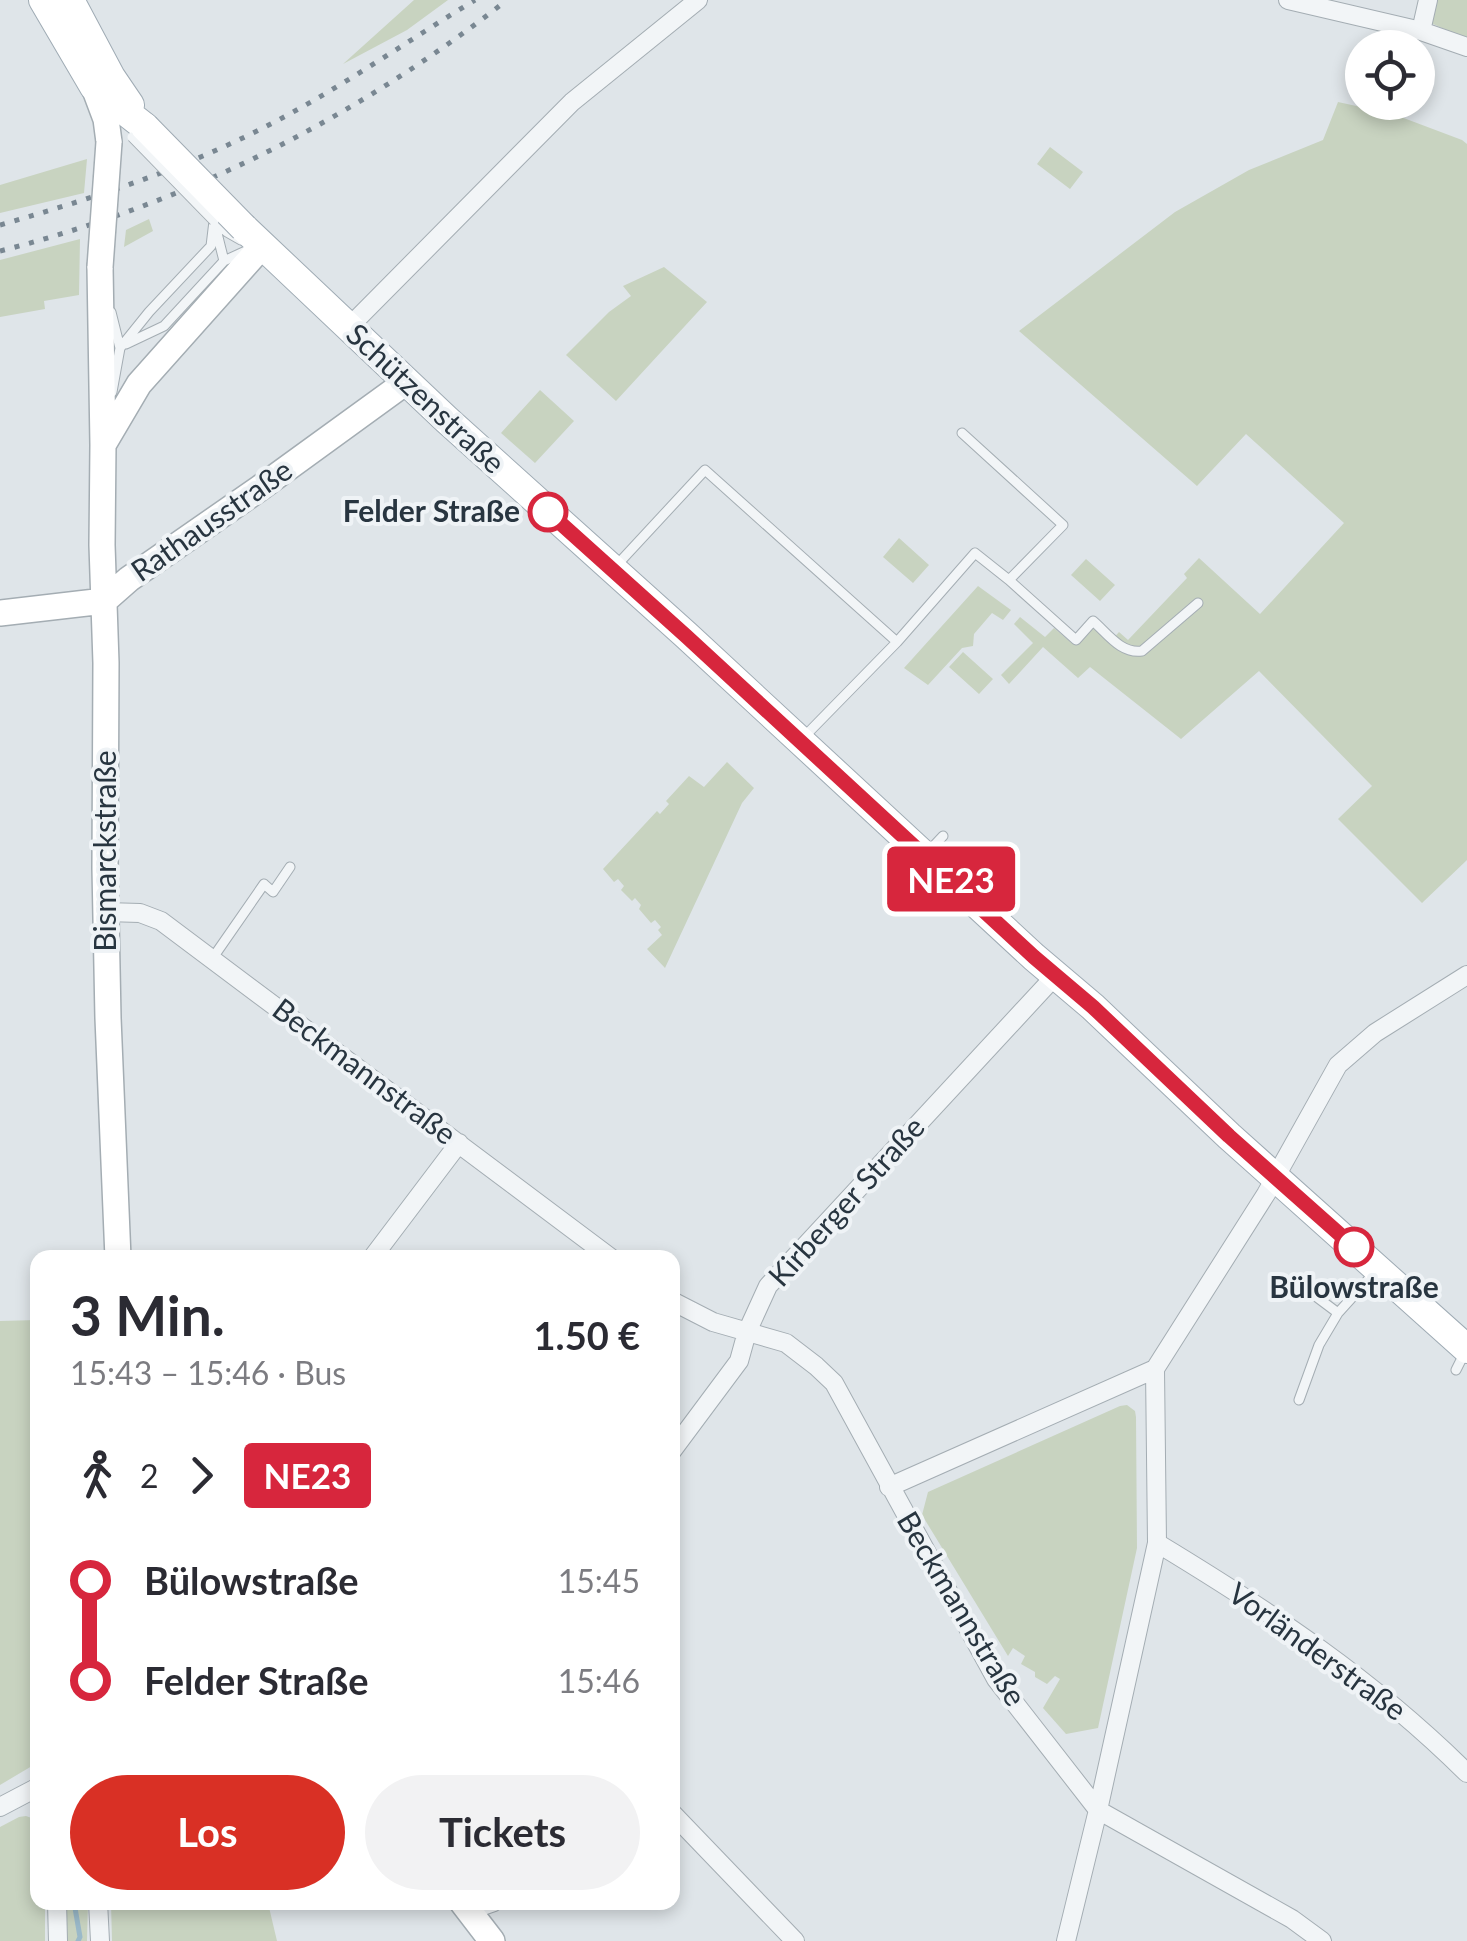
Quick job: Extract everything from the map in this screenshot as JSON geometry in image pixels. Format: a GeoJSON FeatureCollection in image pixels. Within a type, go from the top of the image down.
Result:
{"type":"FeatureCollection","features":[{"type":"Feature","properties":{"kind":"main road"},"geometry":{"type":"LineString","coordinates":[[42,0],[107,93]]}},
{"type":"Feature","properties":{"kind":"main road"},"geometry":{"type":"LineString","coordinates":[[77,4],[107,93]]}},
{"type":"Feature","properties":{"kind":"main road","name":"Schützenstraße"},"geometry":{"type":"LineString","coordinates":[[107,93],[129,136],[253,237],[800,741],[934,846],[1056,975],[1378,1269],[1463,1356]]}},
{"type":"Feature","properties":{"kind":"main road","name":"Bismarckstraße"},"geometry":{"type":"LineString","coordinates":[[107,93],[106,119],[129,136],[100,267],[106,912],[118,1250]]}},
{"type":"Feature","properties":{"kind":"main road","name":"Bismarckstraße"},"geometry":{"type":"LineString","coordinates":[[104,445],[138,384],[253,237]]}},
{"type":"Feature","properties":{"kind":"main road","name":"Rathausstraße"},"geometry":{"type":"LineString","coordinates":[[0,614],[104,601],[129,579],[406,382]]}},
{"type":"Feature","properties":{"kind":"main road"},"geometry":{"type":"LineString","coordinates":[[467,1910],[492,1941]]}},
{"type":"Feature","properties":{"kind":"street"},"geometry":{"type":"LineString","coordinates":[[348,328],[572,102],[698,0]]}},
{"type":"Feature","properties":{"kind":"street"},"geometry":{"type":"LineString","coordinates":[[1288,0],[1417,30]]}},
{"type":"Feature","properties":{"kind":"street"},"geometry":{"type":"LineString","coordinates":[[1421,30],[1428,0]]}},
{"type":"Feature","properties":{"kind":"street"},"geometry":{"type":"LineString","coordinates":[[1435,36],[1467,48]]}},
{"type":"Feature","properties":{"kind":"street","name":"Beckmannstraße"},"geometry":{"type":"LineString","coordinates":[[106,912],[156,918],[600,1250]]}},
{"type":"Feature","properties":{"kind":"street","name":"Kirberger Straße"},"geometry":{"type":"LineString","coordinates":[[680,1439],[739,1361],[768,1286],[1056,975]]}},
{"type":"Feature","properties":{"kind":"street"},"geometry":{"type":"LineString","coordinates":[[1066,1941],[1157,1544],[1155,1369],[1276,1177],[1330,1076],[1346,1056],[1393,1021],[1467,975]]}},
{"type":"Feature","properties":{"kind":"street"},"geometry":{"type":"LineString","coordinates":[[378,1250],[459,1143]]}},
{"type":"Feature","properties":{"kind":"street","name":"Beckmannstraße"},"geometry":{"type":"LineString","coordinates":[[680,1305],[713,1322],[786,1343],[834,1383],[996,1679],[1098,1810],[1292,1919],[1322,1941]]}},
{"type":"Feature","properties":{"kind":"street"},"geometry":{"type":"LineString","coordinates":[[889,1487],[1155,1369]]}},
{"type":"Feature","properties":{"kind":"street","name":"Vorländerstraße"},"geometry":{"type":"LineString","coordinates":[[1157,1544],[1342,1664],[1410,1718],[1467,1773]]}},
{"type":"Feature","properties":{"kind":"street"},"geometry":{"type":"LineString","coordinates":[[0,1808],[30,1791]]}},
{"type":"Feature","properties":{"kind":"street"},"geometry":{"type":"LineString","coordinates":[[680,1833],[796,1941]]}},
{"type":"Feature","properties":{"kind":"street"},"geometry":{"type":"LineString","coordinates":[[57,1910],[58,1941]]}},
{"type":"Feature","properties":{"kind":"street"},"geometry":{"type":"LineString","coordinates":[[98,1910],[100,1941]]}},
{"type":"Feature","properties":{"kind":"lane"},"geometry":{"type":"LineString","coordinates":[[129,136],[227,232],[242,241],[253,237]]}},
{"type":"Feature","properties":{"kind":"lane"},"geometry":{"type":"LineString","coordinates":[[120,348],[164,326],[229,268],[214,220]]}},
{"type":"Feature","properties":{"kind":"lane"},"geometry":{"type":"LineString","coordinates":[[104,445],[120,348],[211,246],[214,220]]}},
{"type":"Feature","properties":{"kind":"lane","name":"Bismarckstraße"},"geometry":{"type":"LineString","coordinates":[[100,267],[120,348]]}},
{"type":"Feature","properties":{"kind":"lane"},"geometry":{"type":"LineString","coordinates":[[962,434],[1063,525],[1009,580]]}},
{"type":"Feature","properties":{"kind":"lane"},"geometry":{"type":"LineString","coordinates":[[613,570],[705,470],[897,642]]}},
{"type":"Feature","properties":{"kind":"lane"},"geometry":{"type":"LineString","coordinates":[[800,741],[897,642],[975,553],[1076,640],[1093,621],[1125,650],[1134,652],[1148,647],[1198,603]]}},
{"type":"Feature","properties":{"kind":"lane"},"geometry":{"type":"LineString","coordinates":[[212,959],[264,884],[273,892],[290,868]]}},
{"type":"Feature","properties":{"kind":"lane"},"geometry":{"type":"LineString","coordinates":[[1299,1400],[1319,1345],[1338,1313],[1378,1269]]}},
{"type":"Feature","properties":{"kind":"lane"},"geometry":{"type":"LineString","coordinates":[[1298,1283],[1338,1313]]}},
{"type":"Feature","properties":{"kind":"green space"},"geometry":{"type":"Polygon","coordinates":[[[414,0],[448,0],[407,30],[343,64],[414,0]]]}},
{"type":"Feature","properties":{"kind":"green space"},"geometry":{"type":"Polygon","coordinates":[[[1434,0],[1467,0],[1467,39],[1433,24],[1434,0]]]}},
{"type":"Feature","properties":{"kind":"green space"},"geometry":{"type":"Polygon","coordinates":[[[1338,102],[1345,104],[1345,120],[1409,120],[1467,144],[1467,860],[1422,903],[1338,819],[1372,786],[1259,671],[1181,739],[1090,667],[1078,678],[1043,647],[1009,684],[1001,675],[1033,643],[1014,624],[1020,617],[1045,637],[1054,628],[1073,644],[1093,628],[1111,641],[1119,632],[1128,640],[1187,578],[1184,574],[1199,558],[1260,614],[1344,523],[1246,434],[1197,486],[1019,331],[1175,212],[1249,170],[1323,140],[1338,102]]]}},
{"type":"Feature","properties":{"kind":"green space"},"geometry":{"type":"Polygon","coordinates":[[[1050,147],[1083,172],[1070,189],[1037,164],[1050,147]]]}},
{"type":"Feature","properties":{"kind":"green space"},"geometry":{"type":"Polygon","coordinates":[[[87,159],[84,193],[0,213],[0,185],[87,159]]]}},
{"type":"Feature","properties":{"kind":"green space"},"geometry":{"type":"Polygon","coordinates":[[[149,219],[153,231],[124,247],[126,230],[149,219]]]}},
{"type":"Feature","properties":{"kind":"green space"},"geometry":{"type":"Polygon","coordinates":[[[80,239],[79,295],[44,301],[45,309],[0,317],[0,260],[80,239]]]}},
{"type":"Feature","properties":{"kind":"green space"},"geometry":{"type":"Polygon","coordinates":[[[664,267],[707,302],[616,401],[566,355],[631,296],[623,286],[664,267]]]}},
{"type":"Feature","properties":{"kind":"green space"},"geometry":{"type":"Polygon","coordinates":[[[540,390],[574,421],[535,463],[501,433],[540,390]]]}},
{"type":"Feature","properties":{"kind":"green space"},"geometry":{"type":"Polygon","coordinates":[[[899,538],[929,565],[913,583],[883,557],[899,538]]]}},
{"type":"Feature","properties":{"kind":"green space"},"geometry":{"type":"Polygon","coordinates":[[[1086,559],[1115,585],[1100,601],[1071,575],[1086,559]]]}},
{"type":"Feature","properties":{"kind":"green space"},"geometry":{"type":"Polygon","coordinates":[[[978,586],[1011,610],[1003,620],[992,613],[974,634],[973,646],[962,648],[928,685],[904,668],[978,586]]]}},
{"type":"Feature","properties":{"kind":"green space"},"geometry":{"type":"Polygon","coordinates":[[[963,652],[993,679],[979,694],[949,667],[963,652]]]}},
{"type":"Feature","properties":{"kind":"green space"},"geometry":{"type":"Polygon","coordinates":[[[727,762],[754,788],[742,803],[665,968],[647,949],[662,935],[658,930],[661,927],[655,920],[651,923],[635,898],[632,901],[621,890],[624,886],[618,879],[614,882],[603,869],[657,811],[660,814],[669,804],[666,801],[689,776],[704,787],[727,762]]]}},
{"type":"Feature","properties":{"kind":"green space"},"geometry":{"type":"Polygon","coordinates":[[[30,1320],[30,1767],[0,1785],[0,1321],[30,1320]]]}},
{"type":"Feature","properties":{"kind":"green space"},"geometry":{"type":"Polygon","coordinates":[[[1127,1405],[1136,1417],[1137,1548],[1098,1728],[1066,1734],[1043,1708],[1060,1679],[1055,1676],[1047,1684],[1021,1664],[1025,1656],[1013,1648],[1008,1656],[922,1515],[928,1492],[1127,1405]]]}},
{"type":"Feature","properties":{"kind":"green space"},"geometry":{"type":"Polygon","coordinates":[[[19,1817],[30,1817],[30,1910],[45,1910],[45,1941],[0,1941],[0,1827],[19,1817]]]}},
{"type":"Feature","properties":{"kind":"green space"},"geometry":{"type":"Polygon","coordinates":[[[64,1910],[88,1910],[87,1941],[64,1941],[64,1910]]]}},
{"type":"Feature","properties":{"kind":"green space"},"geometry":{"type":"Polygon","coordinates":[[[111,1910],[270,1910],[277,1941],[112,1941],[111,1910]]]}},
{"type":"Feature","properties":{"kind":"waterway"},"geometry":{"type":"LineString","coordinates":[[75,1910],[78,1941]]}},
{"type":"Feature","properties":{"kind":"railway"},"geometry":{"type":"LineString","coordinates":[[0,225],[113,190],[258,131],[475,0]]}},
{"type":"Feature","properties":{"kind":"railway"},"geometry":{"type":"LineString","coordinates":[[0,251],[136,209],[267,152],[391,82],[507,0]]}},
{"type":"Feature","properties":{"kind":"bus line","name":"NE23"},"geometry":{"type":"LineString","coordinates":[[548,512],[1354,1247]]}},
{"type":"Feature","properties":{"kind":"place","name":"Felder Straße"},"geometry":{"type":"Point","coordinates":[548,512]}},
{"type":"Feature","properties":{"kind":"place","name":"Bülowstraße"},"geometry":{"type":"Point","coordinates":[1354,1247]}}]}
